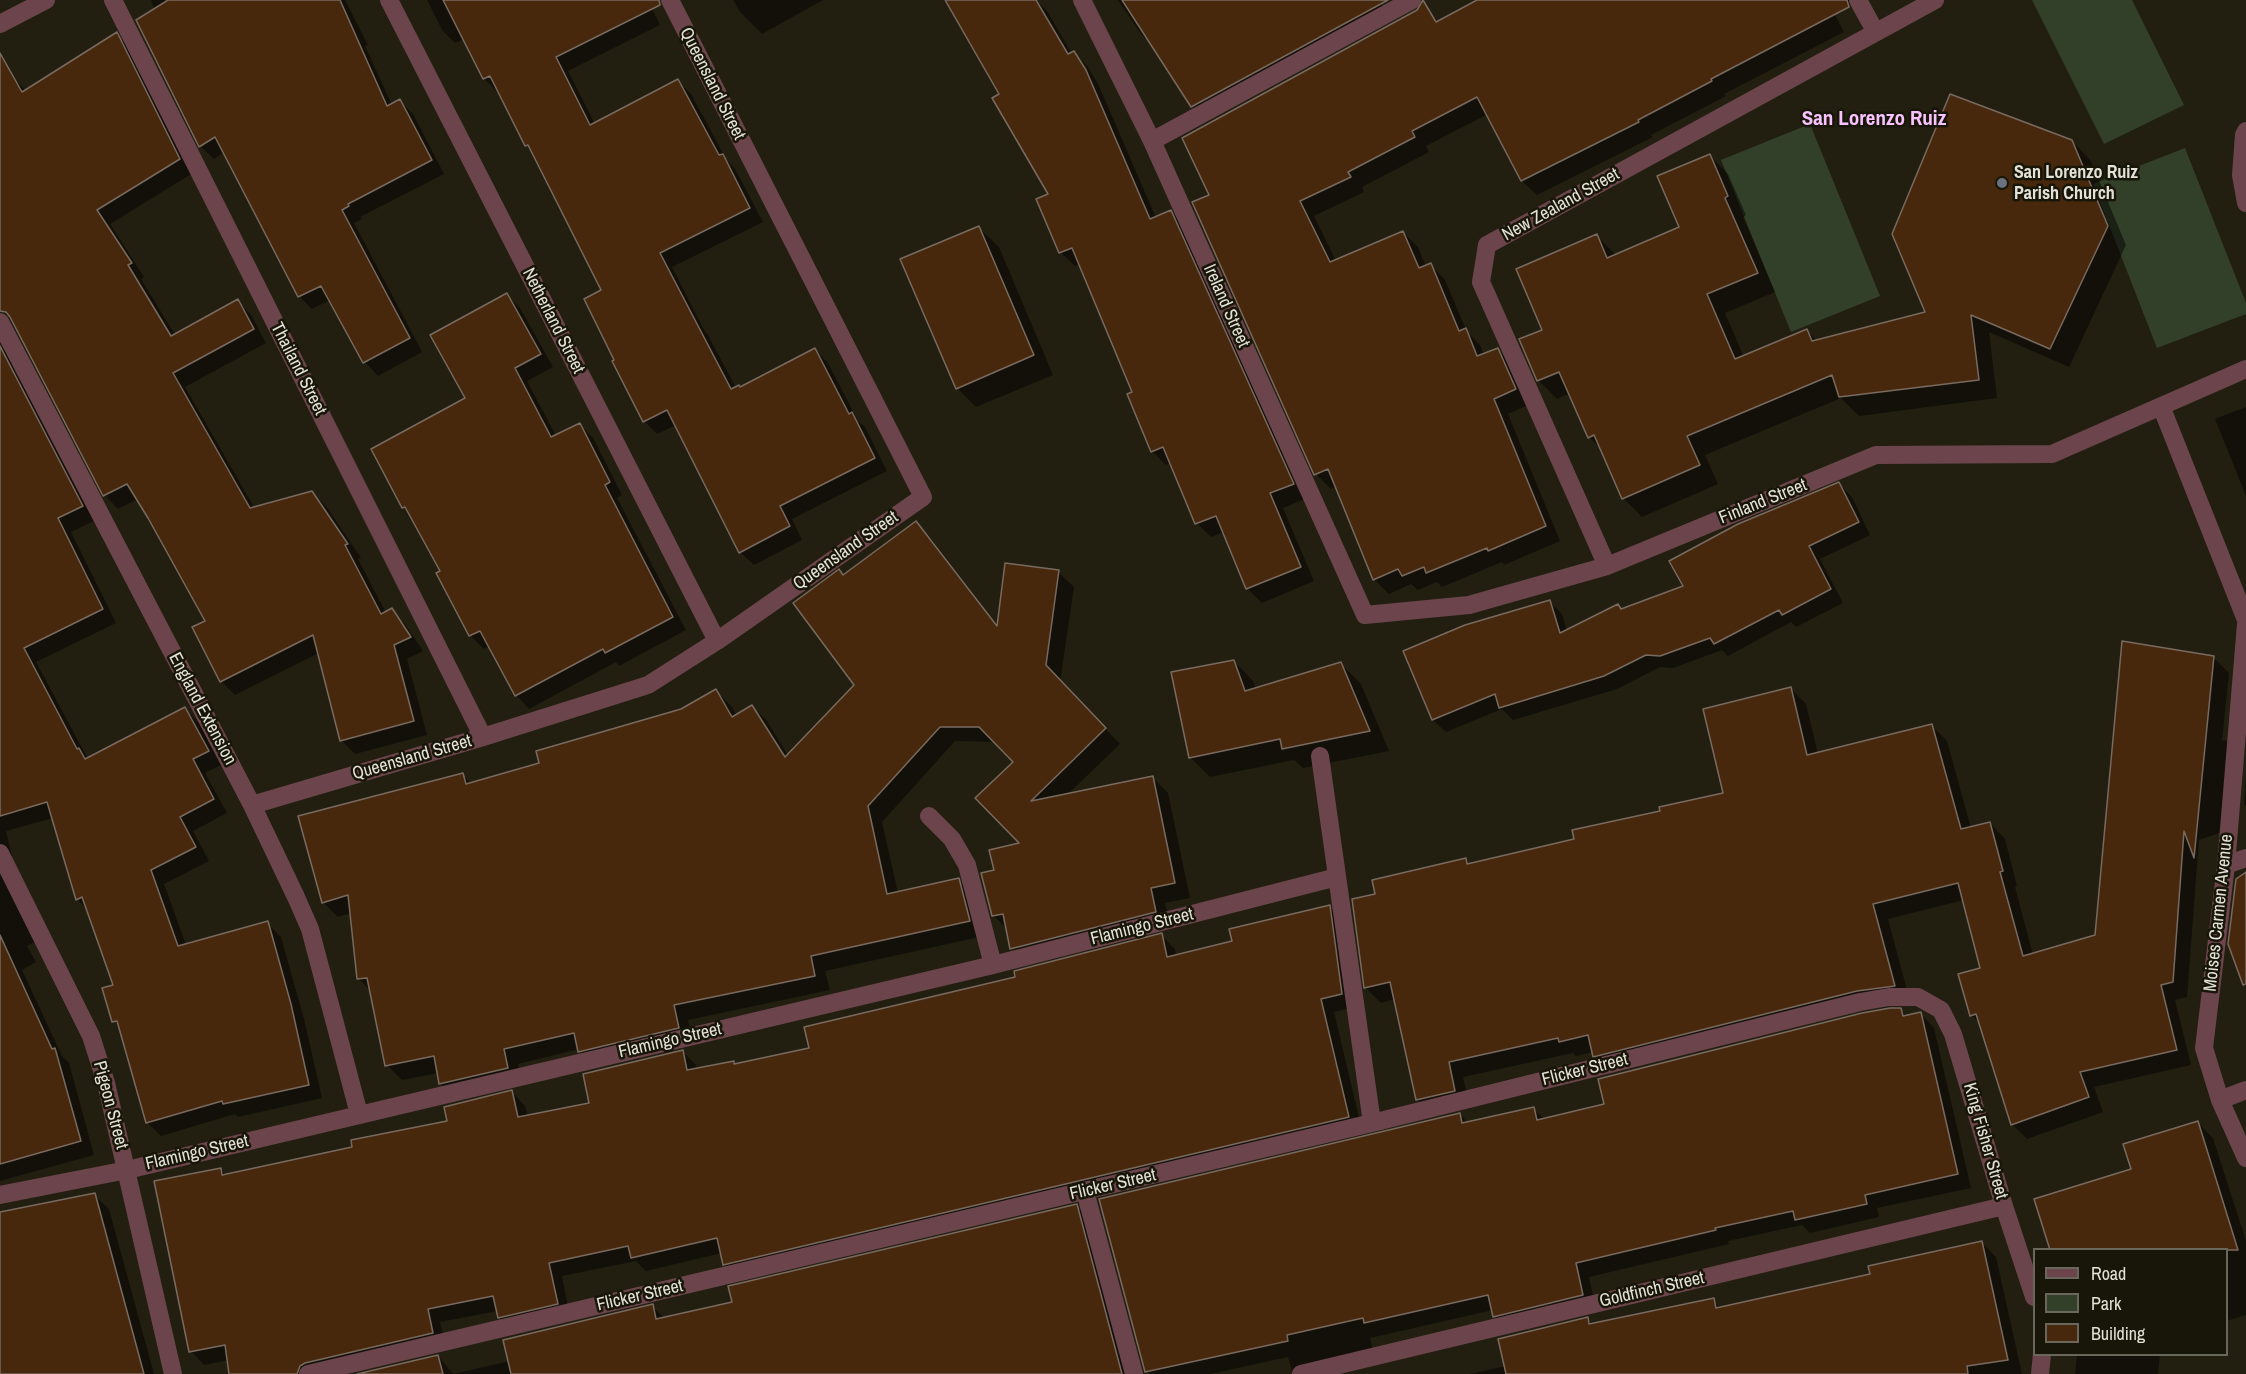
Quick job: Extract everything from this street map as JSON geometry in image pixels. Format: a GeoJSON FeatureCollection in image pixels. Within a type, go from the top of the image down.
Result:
{"type":"FeatureCollection","features":[{"type":"Feature","properties":{"kind":"street"},"geometry":{"type":"LineString","coordinates":[[0,24],[46,0]]}},
{"type":"Feature","properties":{"kind":"street","name":"Thailand Street"},"geometry":{"type":"LineString","coordinates":[[113,0],[483,737]]}},
{"type":"Feature","properties":{"kind":"street","name":"Netherland Street"},"geometry":{"type":"LineString","coordinates":[[388,0],[717,641]]}},
{"type":"Feature","properties":{"kind":"street","name":"Queensland Street"},"geometry":{"type":"LineString","coordinates":[[252,805],[483,737],[648,685],[717,641],[923,497],[669,0]]}},
{"type":"Feature","properties":{"kind":"street","name":"Ireland Street"},"geometry":{"type":"LineString","coordinates":[[1082,0],[1152,141],[1365,615]]}},
{"type":"Feature","properties":{"kind":"street"},"geometry":{"type":"LineString","coordinates":[[1152,141],[1412,0]]}},
{"type":"Feature","properties":{"kind":"street"},"geometry":{"type":"LineString","coordinates":[[1858,0],[1875,31],[1935,0]]}},
{"type":"Feature","properties":{"kind":"street","name":"New Zealand Street"},"geometry":{"type":"LineString","coordinates":[[1607,566],[1481,282],[1487,246],[1875,31]]}},
{"type":"Feature","properties":{"kind":"street"},"geometry":{"type":"LineString","coordinates":[[2246,131],[2241,175],[2246,203]]}},
{"type":"Feature","properties":{"kind":"street","name":"England Extension"},"geometry":{"type":"LineString","coordinates":[[0,322],[252,805],[310,928],[359,1114]]}},
{"type":"Feature","properties":{"kind":"street","name":"Finland Street"},"geometry":{"type":"LineString","coordinates":[[1365,615],[1469,605],[1607,566],[1876,455],[2052,454],[2246,369]]}},
{"type":"Feature","properties":{"kind":"street","name":"Moises Carmen Avenue"},"geometry":{"type":"LineString","coordinates":[[2161,406],[2246,622],[2226,865],[2204,1048],[2220,1100],[2246,1158]]}},
{"type":"Feature","properties":{"kind":"street"},"geometry":{"type":"LineString","coordinates":[[1320,756],[1372,1123]]}},
{"type":"Feature","properties":{"kind":"street"},"geometry":{"type":"LineString","coordinates":[[929,816],[952,839],[967,865],[993,965]]}},
{"type":"Feature","properties":{"kind":"street","name":"Pigeon Street"},"geometry":{"type":"LineString","coordinates":[[0,853],[91,1036],[106,1083],[173,1374]]}},
{"type":"Feature","properties":{"kind":"street"},"geometry":{"type":"LineString","coordinates":[[2226,865],[2246,858]]}},
{"type":"Feature","properties":{"kind":"street","name":"Flamingo Street"},"geometry":{"type":"LineString","coordinates":[[0,1195],[127,1170],[993,965],[1337,877]]}},
{"type":"Feature","properties":{"kind":"street","name":"Flicker Street"},"geometry":{"type":"LineString","coordinates":[[308,1374],[1372,1123],[1860,1002],[1889,997],[1918,997]]}},
{"type":"Feature","properties":{"kind":"street","name":"King Fisher Street"},"geometry":{"type":"LineString","coordinates":[[1918,997],[1941,1010],[1953,1034],[2004,1206],[2033,1294]]}},
{"type":"Feature","properties":{"kind":"street"},"geometry":{"type":"LineString","coordinates":[[2220,1100],[2246,1090]]}},
{"type":"Feature","properties":{"kind":"street"},"geometry":{"type":"LineString","coordinates":[[1085,1191],[1134,1374]]}},
{"type":"Feature","properties":{"kind":"street","name":"Goldfinch Street"},"geometry":{"type":"LineString","coordinates":[[1300,1374],[2004,1206]]}},
{"type":"Feature","properties":{"kind":"street"},"geometry":{"type":"LineString","coordinates":[[2040,1374],[2042,1356]]}},
{"type":"Feature","properties":{"kind":"green space"},"geometry":{"type":"Polygon","coordinates":[[[2032,0],[2132,0],[2184,105],[2104,144],[2032,0]]]}},
{"type":"Feature","properties":{"kind":"green space"},"geometry":{"type":"Polygon","coordinates":[[[1810,124],[1880,296],[1791,332],[1721,160],[1810,124]]]}},
{"type":"Feature","properties":{"kind":"green space"},"geometry":{"type":"Polygon","coordinates":[[[2185,148],[2246,303],[2246,314],[2157,348],[2093,184],[2185,148]]]}},
{"type":"Feature","properties":{"kind":"building"},"geometry":{"type":"Polygon","coordinates":[[[168,0],[340,0],[387,106],[400,99],[432,160],[348,204],[349,206],[342,210],[410,338],[363,363],[321,286],[298,297],[215,137],[199,147],[136,20],[168,0]]]}},
{"type":"Feature","properties":{"kind":"building"},"geometry":{"type":"Polygon","coordinates":[[[443,0],[659,0],[660,5],[556,57],[590,125],[678,79],[719,155],[723,154],[750,208],[660,253],[731,389],[739,385],[740,387],[815,348],[849,414],[852,412],[875,458],[780,506],[790,526],[739,553],[667,410],[643,422],[584,299],[601,290],[528,145],[525,146],[490,76],[483,79],[443,0]]]}},
{"type":"Feature","properties":{"kind":"building"},"geometry":{"type":"Polygon","coordinates":[[[945,0],[1036,0],[1068,54],[1074,51],[1086,70],[1150,219],[1171,210],[1294,484],[1270,493],[1301,567],[1246,589],[1216,516],[1195,524],[1163,447],[1151,452],[1127,394],[1132,392],[1072,248],[1059,253],[1036,199],[1048,194],[992,98],[999,94],[945,0]]]}},
{"type":"Feature","properties":{"kind":"building"},"geometry":{"type":"Polygon","coordinates":[[[1122,0],[1388,0],[1191,107],[1122,0]]]}},
{"type":"Feature","properties":{"kind":"building"},"geometry":{"type":"Polygon","coordinates":[[[1423,0],[1436,22],[1477,0],[1847,0],[1849,7],[1711,79],[1712,81],[1638,120],[1639,122],[1521,181],[1477,97],[1412,131],[1415,137],[1348,172],[1351,177],[1300,201],[1330,262],[1403,231],[1419,268],[1431,263],[1459,331],[1466,328],[1477,356],[1498,348],[1516,389],[1494,399],[1546,526],[1488,551],[1487,548],[1426,573],[1424,567],[1402,576],[1398,569],[1373,580],[1328,469],[1314,475],[1192,202],[1209,195],[1182,138],[1417,10],[1423,0]]]}},
{"type":"Feature","properties":{"kind":"building"},"geometry":{"type":"Polygon","coordinates":[[[117,32],[180,159],[97,210],[132,263],[128,265],[171,336],[238,299],[254,329],[173,373],[250,508],[312,491],[348,544],[345,545],[381,614],[392,608],[411,637],[394,645],[414,721],[340,741],[313,635],[220,682],[192,627],[205,621],[148,518],[127,484],[103,496],[10,317],[6,312],[0,311],[0,53],[22,92],[117,32]]]}},
{"type":"Feature","properties":{"kind":"building"},"geometry":{"type":"Polygon","coordinates":[[[1950,94],[2072,140],[2108,226],[2050,349],[1971,315],[1979,380],[1839,397],[1832,375],[1687,436],[1700,465],[1622,499],[1594,435],[1588,438],[1559,372],[1537,381],[1519,339],[1542,330],[1516,269],[1597,234],[1607,258],[1679,227],[1657,176],[1710,154],[1728,196],[1725,198],[1758,273],[1707,294],[1735,359],[1807,329],[1812,341],[1925,312],[1892,234],[1950,94]]]}},
{"type":"Feature","properties":{"kind":"building"},"geometry":{"type":"Polygon","coordinates":[[[979,226],[1034,355],[956,389],[900,259],[979,226]]]}},
{"type":"Feature","properties":{"kind":"building"},"geometry":{"type":"Polygon","coordinates":[[[507,293],[541,354],[515,368],[551,437],[580,423],[610,482],[605,485],[673,617],[605,653],[603,649],[515,696],[480,631],[469,636],[436,573],[440,571],[405,507],[402,508],[371,449],[465,398],[430,335],[507,293]]]}},
{"type":"Feature","properties":{"kind":"building"},"geometry":{"type":"Polygon","coordinates":[[[0,346],[83,506],[58,518],[103,609],[24,648],[77,749],[79,748],[85,759],[185,707],[209,751],[193,759],[214,799],[180,817],[196,847],[151,870],[178,946],[268,921],[291,1004],[309,1085],[223,1104],[222,1101],[146,1123],[117,1021],[112,1022],[102,988],[113,985],[82,897],[76,900],[47,802],[0,816],[0,346]]]}},
{"type":"Feature","properties":{"kind":"building"},"geometry":{"type":"Polygon","coordinates":[[[1839,482],[1859,522],[1809,546],[1831,589],[1782,615],[1779,610],[1714,644],[1710,638],[1660,656],[1646,655],[1604,676],[1499,708],[1495,694],[1432,720],[1403,651],[1465,625],[1550,600],[1560,633],[1618,604],[1621,609],[1683,586],[1669,561],[1738,524],[1839,482]]]}},
{"type":"Feature","properties":{"kind":"building"},"geometry":{"type":"Polygon","coordinates":[[[916,521],[997,626],[1005,563],[1059,570],[1046,665],[1106,728],[1031,801],[1153,776],[1175,883],[1151,888],[1156,912],[1010,949],[1003,914],[992,916],[981,873],[994,870],[989,850],[1019,843],[975,798],[1013,762],[979,727],[940,727],[868,806],[887,894],[959,878],[970,921],[811,956],[815,976],[674,1005],[679,1028],[578,1052],[574,1033],[504,1049],[508,1068],[439,1084],[434,1056],[385,1066],[367,978],[357,979],[348,895],[322,903],[298,816],[463,773],[466,784],[539,763],[536,751],[681,709],[716,689],[732,717],[752,705],[785,757],[854,685],[793,603],[839,569],[843,575],[916,521]]]}},
{"type":"Feature","properties":{"kind":"building"},"geometry":{"type":"Polygon","coordinates":[[[2122,641],[2214,656],[2194,858],[2184,831],[2173,982],[2161,985],[2177,1050],[2080,1072],[2089,1097],[2011,1125],[1976,1014],[1970,1016],[1958,974],[1980,968],[1958,883],[1873,904],[1895,986],[1857,991],[1593,1057],[1588,1035],[1559,1042],[1558,1038],[1449,1062],[1455,1091],[1416,1100],[1390,982],[1364,988],[1352,899],[1375,894],[1372,880],[1466,858],[1467,864],[1574,839],[1572,830],[1660,811],[1659,807],[1723,793],[1703,709],[1791,687],[1807,755],[1932,724],[1961,829],[1990,822],[2003,871],[2000,872],[2023,956],[2095,935],[2122,641]]]}},
{"type":"Feature","properties":{"kind":"building"},"geometry":{"type":"Polygon","coordinates":[[[1234,660],[1245,691],[1341,662],[1370,731],[1282,749],[1280,739],[1189,758],[1171,672],[1234,660]]]}},
{"type":"Feature","properties":{"kind":"building"},"geometry":{"type":"Polygon","coordinates":[[[2246,872],[2246,984],[2243,985],[2228,944],[2236,879],[2246,872]]]}},
{"type":"Feature","properties":{"kind":"building"},"geometry":{"type":"Polygon","coordinates":[[[1330,905],[1342,994],[1321,999],[1349,1117],[723,1265],[717,1238],[631,1258],[628,1246],[549,1263],[558,1304],[498,1318],[493,1296],[428,1309],[433,1333],[305,1363],[300,1366],[297,1374],[229,1374],[225,1345],[189,1352],[154,1181],[221,1168],[222,1175],[352,1147],[351,1140],[447,1121],[444,1107],[512,1090],[518,1117],[589,1103],[583,1074],[683,1050],[687,1070],[734,1061],[734,1064],[809,1048],[804,1027],[1015,977],[1014,971],[1162,933],[1167,957],[1232,941],[1229,929],[1330,905]]]}},
{"type":"Feature","properties":{"kind":"building"},"geometry":{"type":"Polygon","coordinates":[[[0,935],[52,1049],[55,1048],[81,1141],[0,1164],[0,935]]]}},
{"type":"Feature","properties":{"kind":"building"},"geometry":{"type":"Polygon","coordinates":[[[1890,1008],[1901,1008],[1903,1016],[1921,1012],[1958,1174],[1865,1195],[1867,1204],[1795,1220],[1793,1211],[1576,1263],[1583,1295],[1493,1317],[1488,1295],[1364,1323],[1363,1318],[1287,1335],[1288,1341],[1145,1372],[1099,1199],[1460,1113],[1462,1123],[1534,1107],[1537,1120],[1604,1104],[1598,1079],[1890,1008]]]}},
{"type":"Feature","properties":{"kind":"building"},"geometry":{"type":"Polygon","coordinates":[[[2198,1121],[2238,1250],[2228,1250],[2228,1248],[2049,1248],[2034,1199],[2131,1169],[2123,1144],[2198,1121]]]}},
{"type":"Feature","properties":{"kind":"building"},"geometry":{"type":"Polygon","coordinates":[[[95,1193],[144,1374],[0,1374],[0,1212],[95,1193]]]}},
{"type":"Feature","properties":{"kind":"building"},"geometry":{"type":"Polygon","coordinates":[[[1077,1204],[1122,1374],[511,1374],[503,1340],[653,1304],[656,1319],[732,1302],[728,1286],[1077,1204]]]}},
{"type":"Feature","properties":{"kind":"building"},"geometry":{"type":"Polygon","coordinates":[[[1982,1241],[2008,1360],[1967,1366],[1968,1374],[1506,1374],[1498,1339],[1588,1317],[1589,1324],[1714,1298],[1716,1308],[1870,1274],[1868,1266],[1982,1241]]]}},
{"type":"Feature","properties":{"kind":"building"},"geometry":{"type":"Polygon","coordinates":[[[438,1355],[443,1374],[357,1374],[438,1355]]]}},
{"type":"Feature","properties":{"kind":"place","name":"San Lorenzo Ruiz Parish Church"},"geometry":{"type":"Point","coordinates":[2002,183]}},
{"type":"Feature","properties":{"kind":"district","name":"San Lorenzo Ruiz"},"geometry":{"type":"Point","coordinates":[1874,119]}}]}
